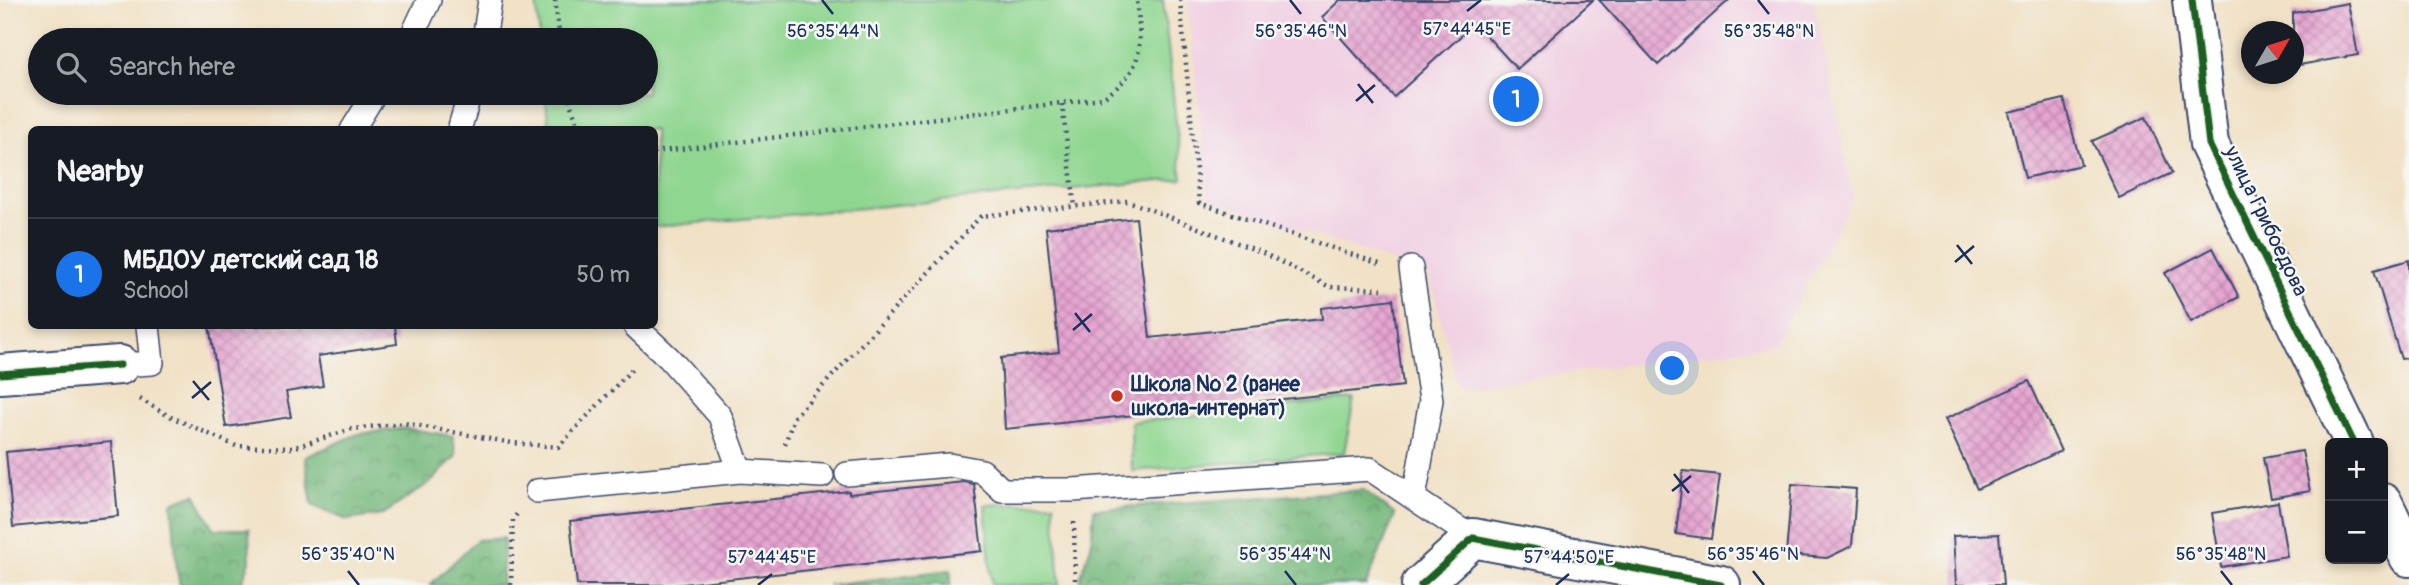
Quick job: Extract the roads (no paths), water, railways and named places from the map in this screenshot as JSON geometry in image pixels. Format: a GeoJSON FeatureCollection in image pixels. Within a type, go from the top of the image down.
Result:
{"type":"FeatureCollection","features":[{"type":"Feature","properties":{"kind":"street","name":"улица Грибоедова"},"geometry":{"type":"LineString","coordinates":[[2192,0],[2209,144],[2352,438]]}},
{"type":"Feature","properties":{"kind":"street"},"geometry":{"type":"LineString","coordinates":[[0,374],[104,366]]}},
{"type":"Feature","properties":{"kind":"street"},"geometry":{"type":"LineString","coordinates":[[2388,513],[2409,557]]}},
{"type":"Feature","properties":{"kind":"street"},"geometry":{"type":"LineString","coordinates":[[1421,585],[1473,538],[1721,585]]}},
{"type":"Feature","properties":{"kind":"lane"},"geometry":{"type":"LineString","coordinates":[[416,28],[429,0]]}},
{"type":"Feature","properties":{"kind":"lane"},"geometry":{"type":"LineString","coordinates":[[486,28],[489,0]]}},
{"type":"Feature","properties":{"kind":"lane"},"geometry":{"type":"LineString","coordinates":[[355,126],[368,105]]}},
{"type":"Feature","properties":{"kind":"lane"},"geometry":{"type":"LineString","coordinates":[[460,126],[466,105]]}},
{"type":"Feature","properties":{"kind":"lane"},"geometry":{"type":"LineString","coordinates":[[1411,268],[1431,400],[1414,498]]}},
{"type":"Feature","properties":{"kind":"lane"},"geometry":{"type":"LineString","coordinates":[[104,366],[152,363],[148,329]]}},
{"type":"Feature","properties":{"kind":"lane"},"geometry":{"type":"LineString","coordinates":[[638,329],[720,416],[740,471]]}},
{"type":"Feature","properties":{"kind":"lane"},"geometry":{"type":"LineString","coordinates":[[847,474],[949,465],[982,471],[1002,490],[1073,490],[1370,469],[1473,538]]}},
{"type":"Feature","properties":{"kind":"lane"},"geometry":{"type":"LineString","coordinates":[[537,491],[740,471],[822,476]]}},
{"type":"Feature","properties":{"kind":"place","name":"МБДОУ детский сад 18"},"geometry":{"type":"Point","coordinates":[1516,99]}},
{"type":"Feature","properties":{"kind":"place","name":"Школа № 2 (ранее школа-интернат)"},"geometry":{"type":"Point","coordinates":[1117,396]}}]}
